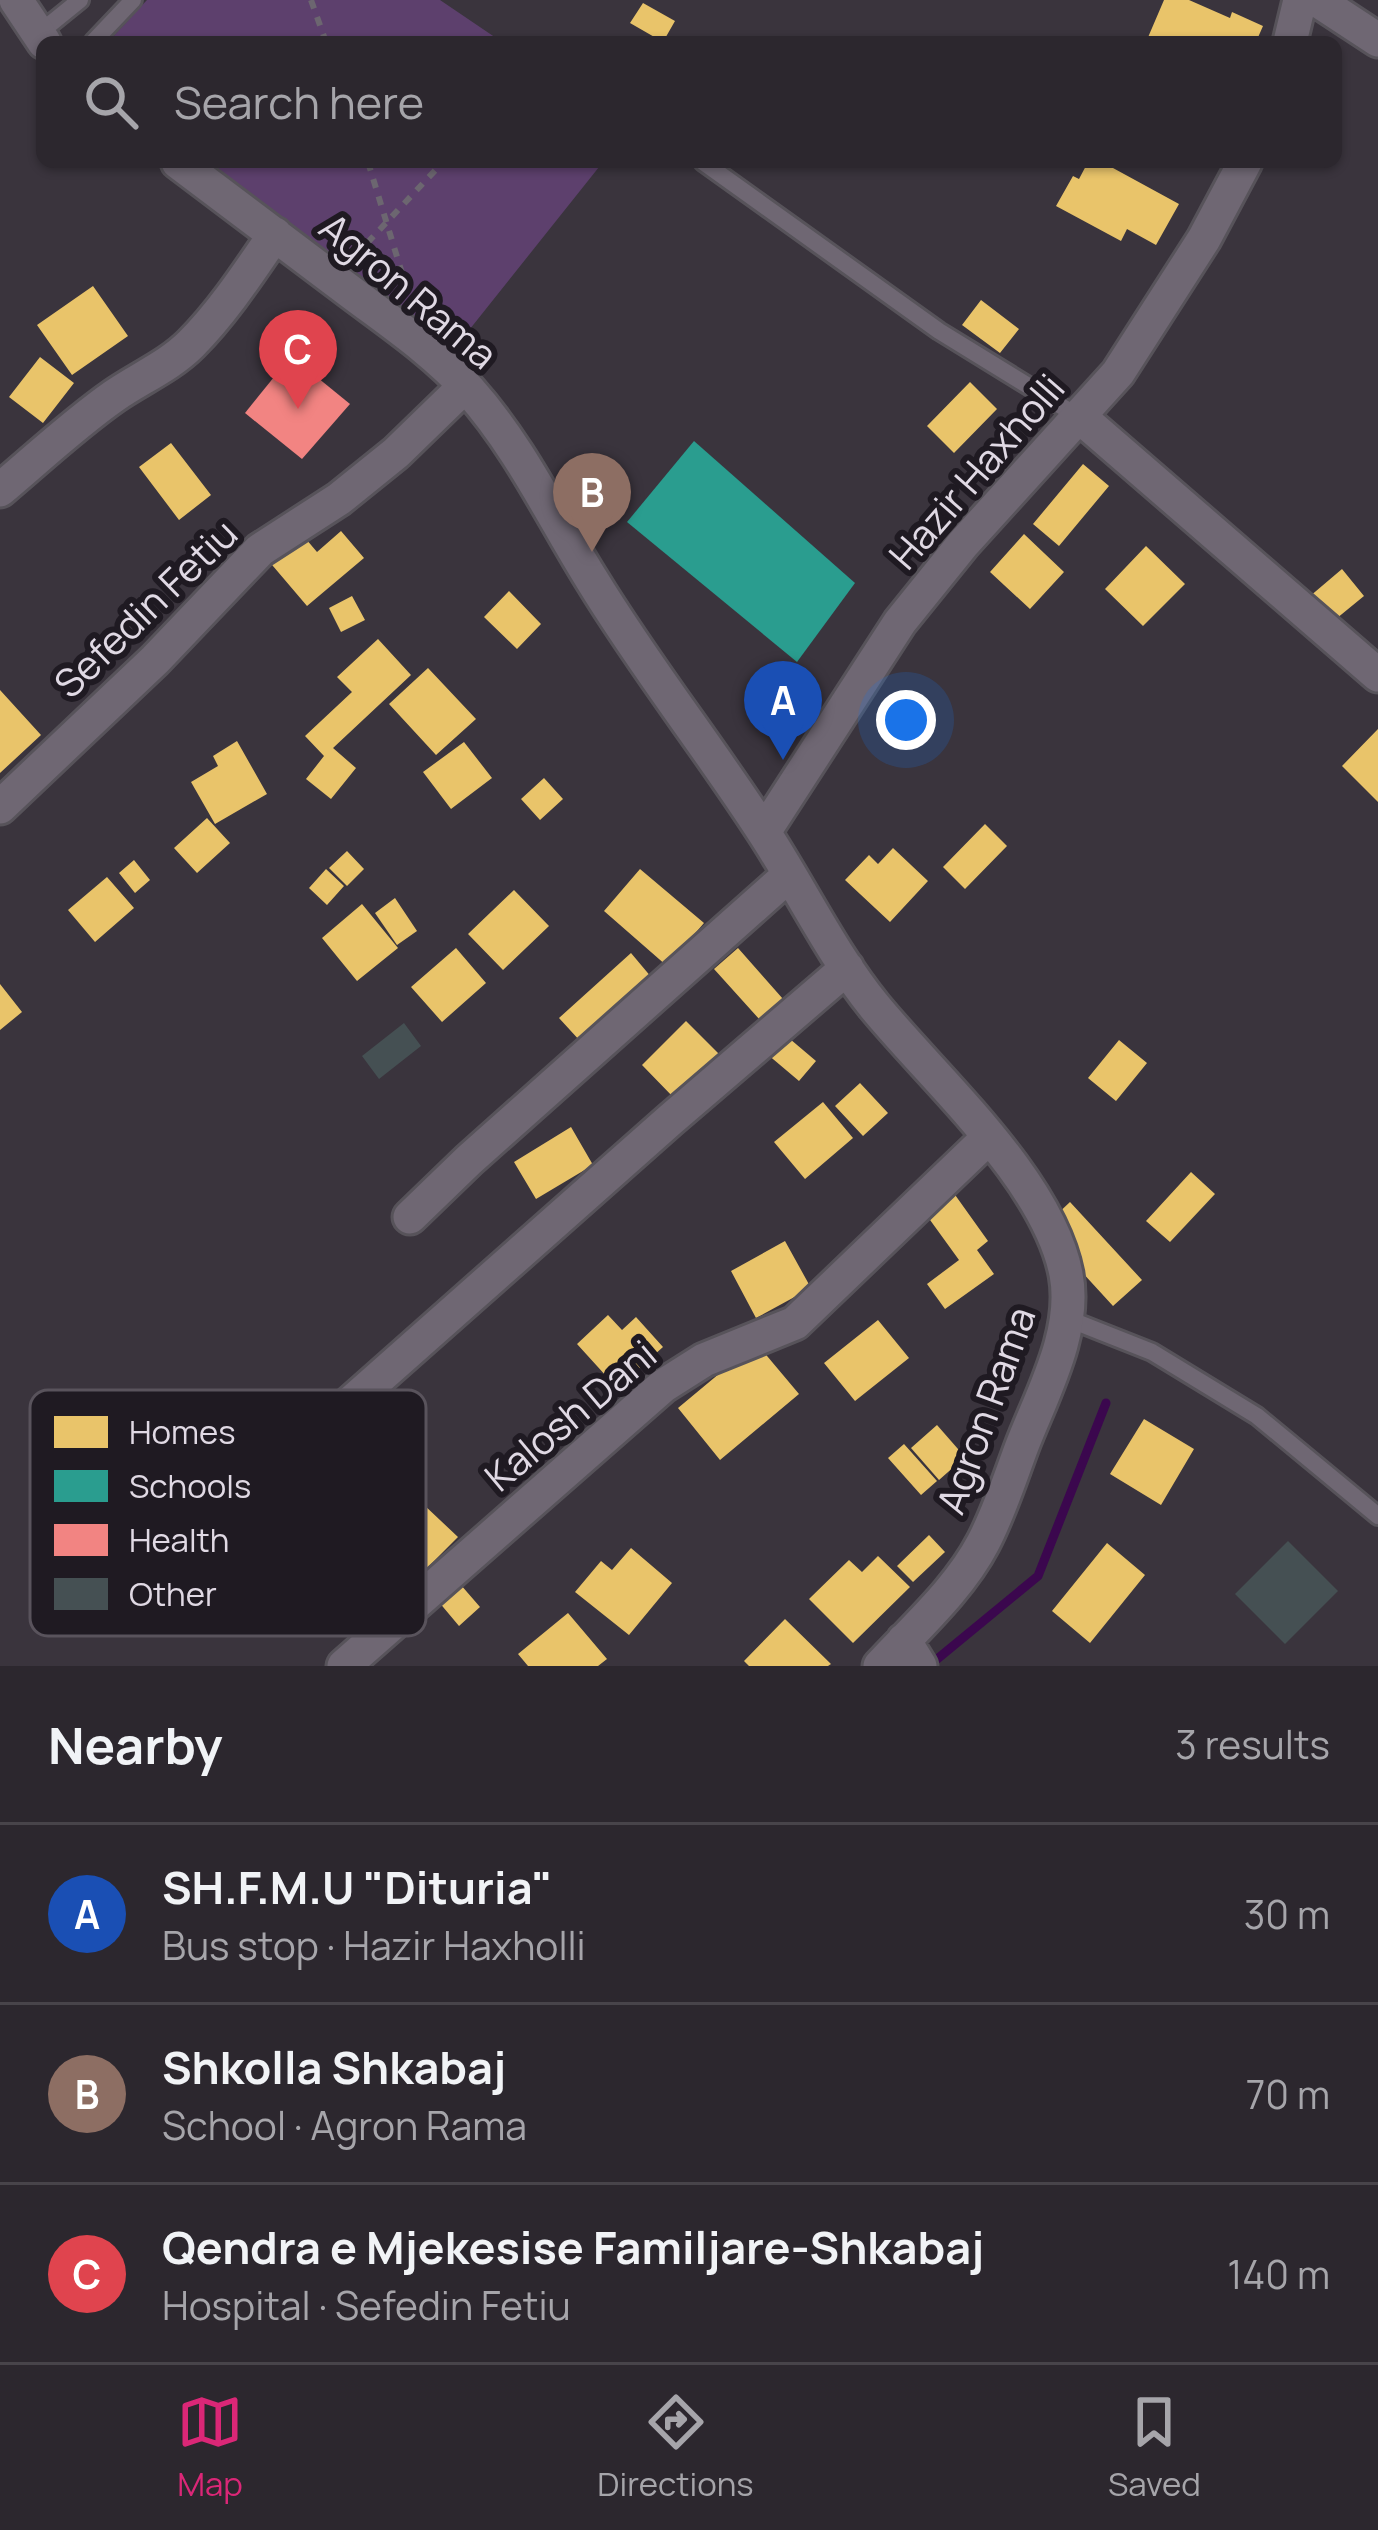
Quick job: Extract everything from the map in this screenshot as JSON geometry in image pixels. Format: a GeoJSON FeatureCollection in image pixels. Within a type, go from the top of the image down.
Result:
{"type":"FeatureCollection","features":[{"type":"Feature","properties":{"kind":"street"},"geometry":{"type":"LineString","coordinates":[[16,0],[39,36]]}},
{"type":"Feature","properties":{"kind":"street"},"geometry":{"type":"LineString","coordinates":[[1291,36],[1300,0]]}},
{"type":"Feature","properties":{"kind":"street"},"geometry":{"type":"LineString","coordinates":[[1317,0],[1378,40]]}},
{"type":"Feature","properties":{"kind":"street","name":"Agron Rama"},"geometry":{"type":"LineString","coordinates":[[186,168],[423,347],[498,424],[592,580],[764,832],[847,968],[872,1004],[1025,1182],[1051,1231],[1065,1270],[1066,1318],[1059,1349],[983,1543],[912,1653],[880,1666]]}},
{"type":"Feature","properties":{"kind":"street","name":"Hazir Haxholli"},"geometry":{"type":"LineString","coordinates":[[764,832],[900,622],[963,544],[1118,373],[1204,238],[1242,168]]}},
{"type":"Feature","properties":{"kind":"street"},"geometry":{"type":"LineString","coordinates":[[0,490],[85,417],[190,346],[275,234]]}},
{"type":"Feature","properties":{"kind":"street","name":"Sefedin Fetiu"},"geometry":{"type":"LineString","coordinates":[[0,807],[155,660],[260,550],[339,499],[466,386]]}},
{"type":"Feature","properties":{"kind":"street"},"geometry":{"type":"LineString","coordinates":[[1080,417],[1378,675]]}},
{"type":"Feature","properties":{"kind":"street"},"geometry":{"type":"LineString","coordinates":[[410,1216],[789,875]]}},
{"type":"Feature","properties":{"kind":"street"},"geometry":{"type":"LineString","coordinates":[[365,1390],[847,968]]}},
{"type":"Feature","properties":{"kind":"street","name":"Kalosh Dani"},"geometry":{"type":"LineString","coordinates":[[426,1593],[663,1386],[725,1351],[795,1323],[988,1137]]}},
{"type":"Feature","properties":{"kind":"street","name":"Kalosh Dani"},"geometry":{"type":"LineString","coordinates":[[344,1666],[378,1636]]}},
{"type":"Feature","properties":{"kind":"lane"},"geometry":{"type":"LineString","coordinates":[[42,36],[80,0]]}},
{"type":"Feature","properties":{"kind":"lane"},"geometry":{"type":"LineString","coordinates":[[100,36],[134,0]]}},
{"type":"Feature","properties":{"kind":"lane"},"geometry":{"type":"LineString","coordinates":[[711,168],[939,331],[1080,417]]}},
{"type":"Feature","properties":{"kind":"lane"},"geometry":{"type":"LineString","coordinates":[[1066,1318],[1152,1352],[1257,1416],[1378,1516]]}},
{"type":"Feature","properties":{"kind":"path"},"geometry":{"type":"LineString","coordinates":[[310,0],[324,36]]}},
{"type":"Feature","properties":{"kind":"path"},"geometry":{"type":"LineString","coordinates":[[370,168],[423,347]]}},
{"type":"Feature","properties":{"kind":"path"},"geometry":{"type":"LineString","coordinates":[[334,279],[437,168]]}},
{"type":"Feature","properties":{"kind":"shaded area"},"geometry":{"type":"Polygon","coordinates":[[[147,0],[440,0],[493,36],[114,36],[147,0]]]}},
{"type":"Feature","properties":{"kind":"shaded area"},"geometry":{"type":"Polygon","coordinates":[[[209,168],[598,168],[450,354],[209,168]]]}},
{"type":"Feature","properties":{"kind":"building: Homes"},"geometry":{"type":"Polygon","coordinates":[[[1164,0],[1189,0],[1263,26],[1259,36],[1149,36],[1164,0]]]}},
{"type":"Feature","properties":{"kind":"building: Homes"},"geometry":{"type":"Polygon","coordinates":[[[643,3],[675,21],[666,36],[653,36],[630,23],[643,3]]]}},
{"type":"Feature","properties":{"kind":"building: Homes"},"geometry":{"type":"Polygon","coordinates":[[[1085,168],[1113,168],[1179,204],[1156,245],[1127,229],[1121,241],[1056,206],[1073,176],[1079,179],[1085,168]]]}},
{"type":"Feature","properties":{"kind":"building: Homes"},"geometry":{"type":"Polygon","coordinates":[[[93,286],[128,336],[72,375],[37,325],[93,286]]]}},
{"type":"Feature","properties":{"kind":"building: Homes"},"geometry":{"type":"Polygon","coordinates":[[[981,300],[1019,329],[1000,353],[962,325],[981,300]]]}},
{"type":"Feature","properties":{"kind":"building: Homes"},"geometry":{"type":"Polygon","coordinates":[[[40,357],[74,383],[43,423],[9,397],[40,357]]]}},
{"type":"Feature","properties":{"kind":"building: Homes"},"geometry":{"type":"Polygon","coordinates":[[[970,382],[997,409],[954,453],[927,426],[970,382]]]}},
{"type":"Feature","properties":{"kind":"building: Homes"},"geometry":{"type":"Polygon","coordinates":[[[171,443],[211,495],[179,520],[139,467],[171,443]]]}},
{"type":"Feature","properties":{"kind":"building: Homes"},"geometry":{"type":"Polygon","coordinates":[[[1083,464],[1109,486],[1059,546],[1033,524],[1083,464]]]}},
{"type":"Feature","properties":{"kind":"building: Homes"},"geometry":{"type":"Polygon","coordinates":[[[341,531],[364,558],[307,606],[267,559],[300,532],[317,552],[341,531]]]}},
{"type":"Feature","properties":{"kind":"building: Homes"},"geometry":{"type":"Polygon","coordinates":[[[1024,534],[1064,572],[1030,609],[990,572],[1024,534]]]}},
{"type":"Feature","properties":{"kind":"building: Homes"},"geometry":{"type":"Polygon","coordinates":[[[1146,546],[1185,584],[1143,626],[1105,589],[1146,546]]]}},
{"type":"Feature","properties":{"kind":"building: Homes"},"geometry":{"type":"Polygon","coordinates":[[[1342,569],[1364,596],[1331,623],[1309,597],[1342,569]]]}},
{"type":"Feature","properties":{"kind":"building: Homes"},"geometry":{"type":"Polygon","coordinates":[[[509,591],[541,624],[517,649],[484,617],[509,591]]]}},
{"type":"Feature","properties":{"kind":"building: Homes"},"geometry":{"type":"Polygon","coordinates":[[[352,596],[365,620],[341,632],[329,608],[352,596]]]}},
{"type":"Feature","properties":{"kind":"building: Homes"},"geometry":{"type":"Polygon","coordinates":[[[378,639],[411,675],[333,748],[356,768],[331,799],[306,779],[324,756],[305,736],[352,692],[337,677],[378,639]]]}},
{"type":"Feature","properties":{"kind":"building: Homes"},"geometry":{"type":"Polygon","coordinates":[[[428,668],[476,719],[436,755],[389,704],[428,668]]]}},
{"type":"Feature","properties":{"kind":"building: Homes"},"geometry":{"type":"Polygon","coordinates":[[[0,690],[41,735],[0,773],[0,690]]]}},
{"type":"Feature","properties":{"kind":"building: Homes"},"geometry":{"type":"Polygon","coordinates":[[[1378,729],[1378,802],[1342,766],[1378,729]]]}},
{"type":"Feature","properties":{"kind":"building: Homes"},"geometry":{"type":"Polygon","coordinates":[[[237,741],[267,794],[215,824],[191,782],[218,766],[213,756],[237,741]]]}},
{"type":"Feature","properties":{"kind":"building: Homes"},"geometry":{"type":"Polygon","coordinates":[[[464,742],[492,778],[451,809],[423,772],[464,742]]]}},
{"type":"Feature","properties":{"kind":"building: Homes"},"geometry":{"type":"Polygon","coordinates":[[[544,778],[563,799],[540,820],[521,799],[544,778]]]}},
{"type":"Feature","properties":{"kind":"building: Homes"},"geometry":{"type":"Polygon","coordinates":[[[207,818],[230,843],[197,873],[174,848],[207,818]]]}},
{"type":"Feature","properties":{"kind":"building: Homes"},"geometry":{"type":"Polygon","coordinates":[[[985,824],[1007,846],[965,889],[943,867],[985,824]]]}},
{"type":"Feature","properties":{"kind":"building: Homes"},"geometry":{"type":"Polygon","coordinates":[[[893,848],[928,881],[890,922],[845,880],[869,855],[878,864],[893,848]]]}},
{"type":"Feature","properties":{"kind":"building: Homes"},"geometry":{"type":"Polygon","coordinates":[[[347,851],[364,869],[347,886],[329,868],[347,851]]]}},
{"type":"Feature","properties":{"kind":"building: Homes"},"geometry":{"type":"Polygon","coordinates":[[[134,860],[150,880],[135,893],[119,873],[134,860]]]}},
{"type":"Feature","properties":{"kind":"building: Homes"},"geometry":{"type":"Polygon","coordinates":[[[326,869],[344,886],[327,905],[309,888],[326,869]]]}},
{"type":"Feature","properties":{"kind":"building: Homes"},"geometry":{"type":"Polygon","coordinates":[[[640,869],[704,923],[667,966],[604,911],[640,869]]]}},
{"type":"Feature","properties":{"kind":"building: Homes"},"geometry":{"type":"Polygon","coordinates":[[[107,877],[134,908],[95,942],[68,910],[107,877]]]}},
{"type":"Feature","properties":{"kind":"building: Homes"},"geometry":{"type":"Polygon","coordinates":[[[514,890],[549,926],[503,970],[468,934],[514,890]]]}},
{"type":"Feature","properties":{"kind":"building: Homes"},"geometry":{"type":"Polygon","coordinates":[[[395,898],[417,931],[397,945],[375,913],[395,898]]]}},
{"type":"Feature","properties":{"kind":"building: Homes"},"geometry":{"type":"Polygon","coordinates":[[[362,904],[398,948],[357,981],[322,938],[362,904]]]}},
{"type":"Feature","properties":{"kind":"building: Homes"},"geometry":{"type":"Polygon","coordinates":[[[456,948],[486,983],[442,1022],[411,987],[456,948]]]}},
{"type":"Feature","properties":{"kind":"building: Homes"},"geometry":{"type":"Polygon","coordinates":[[[738,948],[783,999],[760,1020],[714,969],[738,948]]]}},
{"type":"Feature","properties":{"kind":"building: Homes"},"geometry":{"type":"Polygon","coordinates":[[[631,953],[652,978],[581,1042],[559,1018],[631,953]]]}},
{"type":"Feature","properties":{"kind":"building: Homes"},"geometry":{"type":"Polygon","coordinates":[[[0,984],[22,1012],[0,1030],[0,984]]]}},
{"type":"Feature","properties":{"kind":"building: Homes"},"geometry":{"type":"Polygon","coordinates":[[[686,1021],[719,1054],[675,1099],[642,1065],[686,1021]]]}},
{"type":"Feature","properties":{"kind":"building: Homes"},"geometry":{"type":"Polygon","coordinates":[[[777,1028],[816,1061],[799,1081],[760,1048],[777,1028]]]}},
{"type":"Feature","properties":{"kind":"building: Homes"},"geometry":{"type":"Polygon","coordinates":[[[1119,1040],[1147,1063],[1116,1101],[1088,1078],[1119,1040]]]}},
{"type":"Feature","properties":{"kind":"building: Homes"},"geometry":{"type":"Polygon","coordinates":[[[860,1083],[888,1113],[863,1136],[835,1106],[860,1083]]]}},
{"type":"Feature","properties":{"kind":"building: Homes"},"geometry":{"type":"Polygon","coordinates":[[[823,1102],[853,1138],[805,1179],[774,1142],[823,1102]]]}},
{"type":"Feature","properties":{"kind":"building: Homes"},"geometry":{"type":"Polygon","coordinates":[[[571,1127],[593,1165],[536,1199],[514,1162],[571,1127]]]}},
{"type":"Feature","properties":{"kind":"building: Homes"},"geometry":{"type":"Polygon","coordinates":[[[1191,1172],[1215,1194],[1170,1242],[1146,1221],[1191,1172]]]}},
{"type":"Feature","properties":{"kind":"building: Homes"},"geometry":{"type":"Polygon","coordinates":[[[953,1192],[988,1241],[977,1250],[994,1274],[945,1309],[927,1284],[959,1260],[925,1213],[953,1192]]]}},
{"type":"Feature","properties":{"kind":"building: Homes"},"geometry":{"type":"Polygon","coordinates":[[[1070,1202],[1142,1280],[1113,1306],[1059,1247],[1053,1218],[1070,1202]]]}},
{"type":"Feature","properties":{"kind":"building: Homes"},"geometry":{"type":"Polygon","coordinates":[[[785,1241],[811,1288],[756,1318],[731,1271],[785,1241]]]}},
{"type":"Feature","properties":{"kind":"building: Homes"},"geometry":{"type":"Polygon","coordinates":[[[608,1315],[622,1330],[636,1317],[663,1347],[617,1388],[577,1344],[608,1315]]]}},
{"type":"Feature","properties":{"kind":"building: Homes"},"geometry":{"type":"Polygon","coordinates":[[[878,1320],[909,1358],[855,1401],[824,1363],[878,1320]]]}},
{"type":"Feature","properties":{"kind":"building: Homes"},"geometry":{"type":"Polygon","coordinates":[[[756,1343],[799,1394],[720,1460],[678,1408],[756,1343]]]}},
{"type":"Feature","properties":{"kind":"building: Homes"},"geometry":{"type":"Polygon","coordinates":[[[1144,1419],[1194,1449],[1161,1505],[1110,1474],[1144,1419]]]}},
{"type":"Feature","properties":{"kind":"building: Homes"},"geometry":{"type":"Polygon","coordinates":[[[937,1425],[965,1457],[939,1480],[911,1448],[937,1425]]]}},
{"type":"Feature","properties":{"kind":"building: Homes"},"geometry":{"type":"Polygon","coordinates":[[[904,1444],[937,1481],[921,1495],[888,1458],[904,1444]]]}},
{"type":"Feature","properties":{"kind":"building: Homes"},"geometry":{"type":"Polygon","coordinates":[[[426,1507],[458,1537],[426,1569],[426,1507]]]}},
{"type":"Feature","properties":{"kind":"building: Homes"},"geometry":{"type":"Polygon","coordinates":[[[929,1535],[945,1552],[913,1582],[897,1566],[929,1535]]]}},
{"type":"Feature","properties":{"kind":"building: Homes"},"geometry":{"type":"Polygon","coordinates":[[[1107,1543],[1145,1575],[1090,1643],[1052,1611],[1107,1543]]]}},
{"type":"Feature","properties":{"kind":"building: Homes"},"geometry":{"type":"Polygon","coordinates":[[[631,1548],[672,1583],[629,1635],[575,1592],[601,1561],[612,1570],[631,1548]]]}},
{"type":"Feature","properties":{"kind":"building: Homes"},"geometry":{"type":"Polygon","coordinates":[[[878,1556],[910,1587],[853,1643],[809,1599],[849,1560],[862,1572],[878,1556]]]}},
{"type":"Feature","properties":{"kind":"building: Homes"},"geometry":{"type":"Polygon","coordinates":[[[454,1577],[480,1607],[459,1626],[433,1595],[454,1577]]]}},
{"type":"Feature","properties":{"kind":"building: Homes"},"geometry":{"type":"Polygon","coordinates":[[[568,1613],[607,1659],[598,1666],[528,1666],[518,1654],[568,1613]]]}},
{"type":"Feature","properties":{"kind":"building: Homes"},"geometry":{"type":"Polygon","coordinates":[[[785,1619],[831,1664],[749,1666],[744,1661],[785,1619]]]}},
{"type":"Feature","properties":{"kind":"building: Schools"},"geometry":{"type":"Polygon","coordinates":[[[694,441],[855,583],[797,662],[627,522],[694,441]]]}},
{"type":"Feature","properties":{"kind":"building: Health"},"geometry":{"type":"Polygon","coordinates":[[[291,356],[350,404],[302,459],[245,413],[291,356]]]}},
{"type":"Feature","properties":{"kind":"building: Other"},"geometry":{"type":"Polygon","coordinates":[[[404,1023],[421,1046],[379,1079],[362,1056],[404,1023]]]}},
{"type":"Feature","properties":{"kind":"building: Other"},"geometry":{"type":"Polygon","coordinates":[[[1288,1541],[1338,1591],[1285,1644],[1235,1594],[1288,1541]]]}},
{"type":"Feature","properties":{"kind":"waterway"},"geometry":{"type":"LineString","coordinates":[[936,1660],[1038,1576],[1106,1403]]}},
{"type":"Feature","properties":{"kind":"place","name":"Qendra e Mjekesise Familjare-Shkabaj"},"geometry":{"type":"Point","coordinates":[298,409]}},
{"type":"Feature","properties":{"kind":"place","name":"Shkolla Shkabaj"},"geometry":{"type":"Point","coordinates":[592,552]}},
{"type":"Feature","properties":{"kind":"place","name":"SH.F.M.U \"Dituria\""},"geometry":{"type":"Point","coordinates":[783,760]}}]}
